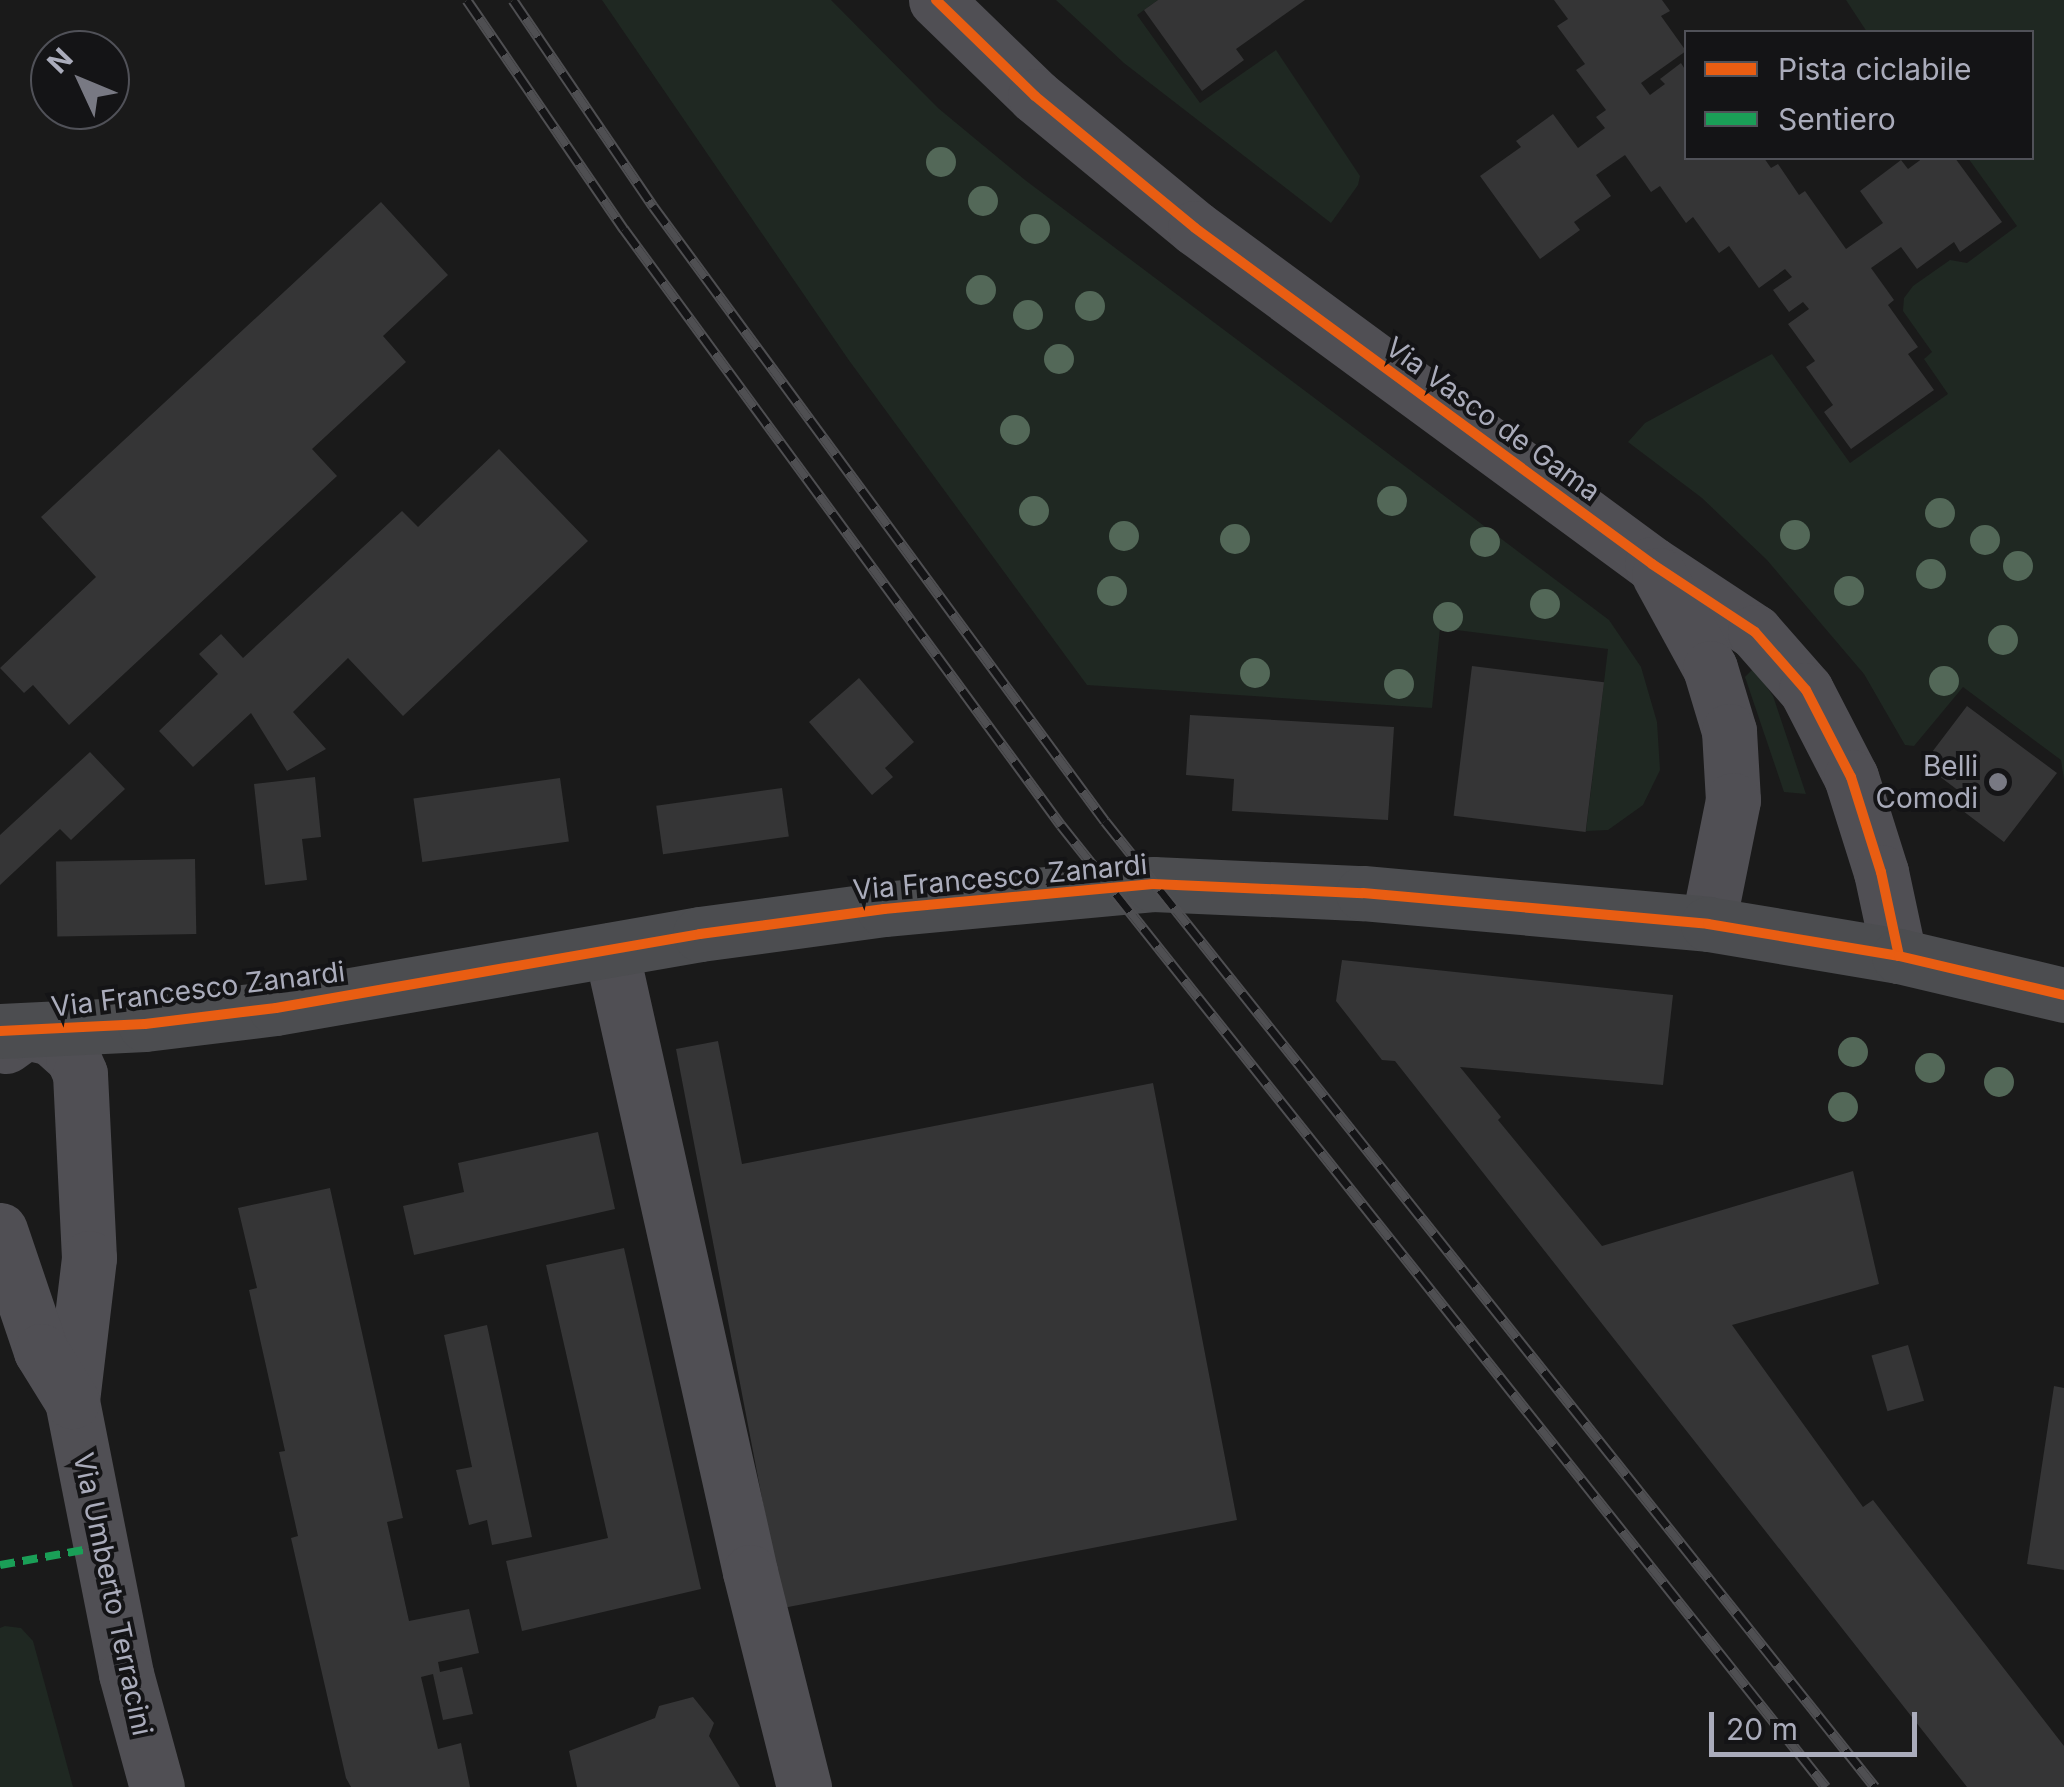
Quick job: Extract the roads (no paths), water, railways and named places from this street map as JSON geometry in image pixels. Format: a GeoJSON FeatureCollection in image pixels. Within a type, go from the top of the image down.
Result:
{"type":"FeatureCollection","features":[{"type":"Feature","properties":{"kind":"main road","name":"Via Francesco Zanardi"},"geometry":{"type":"LineString","coordinates":[[8,1038],[276,1008],[611,950],[884,909],[1153,884],[1401,896],[1708,924],[1899,956],[2064,995]]}},
{"type":"Feature","properties":{"kind":"street","name":"Via Vasco de Gama"},"geometry":{"type":"LineString","coordinates":[[936,0],[1035,96],[1144,188],[1652,564],[1754,632],[1806,690],[1839,749],[1864,812],[1899,956]]}},
{"type":"Feature","properties":{"kind":"street","name":"Via Vasco de Gama"},"geometry":{"type":"LineString","coordinates":[[1652,564],[1702,651],[1729,731],[1733,800],[1708,924]]}},
{"type":"Feature","properties":{"kind":"street"},"geometry":{"type":"LineString","coordinates":[[611,950],[746,1552],[804,1787]]}},
{"type":"Feature","properties":{"kind":"street","name":"Via Umberto Terracini"},"geometry":{"type":"LineString","coordinates":[[8,1038],[51,1038],[63,1047],[80,1074],[89,1258],[72,1401],[126,1674],[156,1787]]}},
{"type":"Feature","properties":{"kind":"street","name":"Via Umberto Terracini"},"geometry":{"type":"LineString","coordinates":[[0,1230],[41,1351],[72,1401]]}},
{"type":"Feature","properties":{"kind":"railway"},"geometry":{"type":"LineString","coordinates":[[467,0],[624,229],[1061,825],[1826,1787]]}},
{"type":"Feature","properties":{"kind":"railway"},"geometry":{"type":"LineString","coordinates":[[513,0],[653,206],[1105,821],[1875,1787]]}},
{"type":"Feature","properties":{"kind":"place","name":"Belli Comodi"},"geometry":{"type":"Point","coordinates":[1998,782]}}]}
